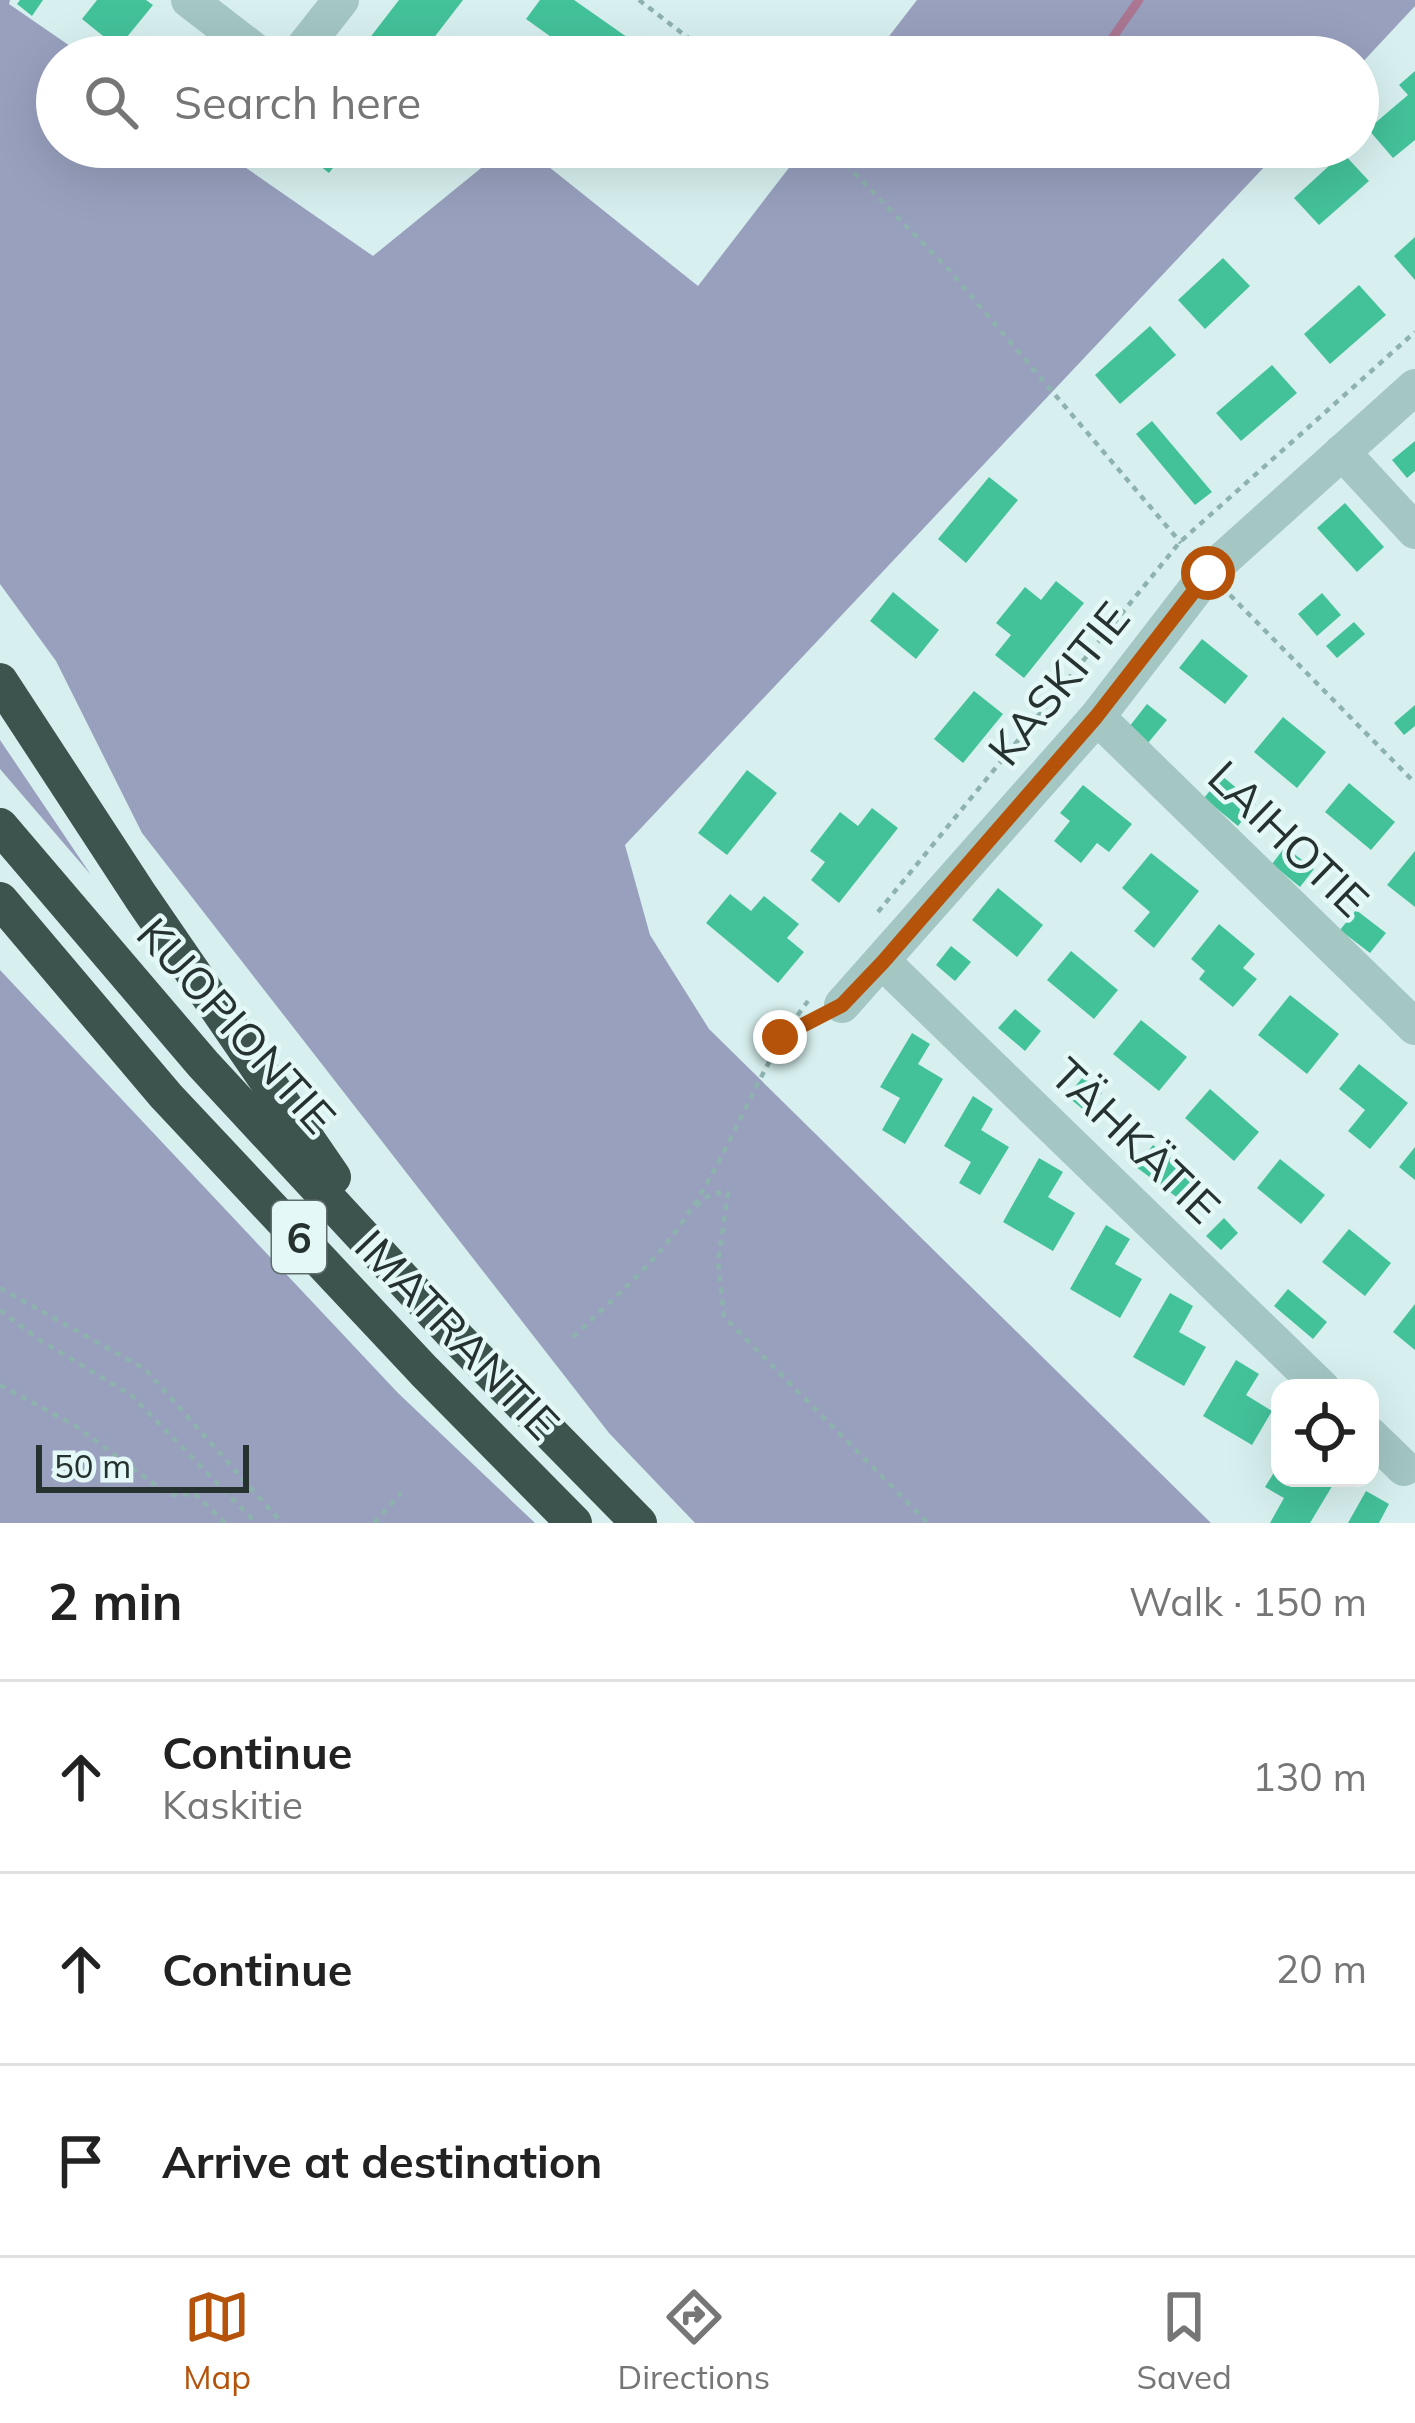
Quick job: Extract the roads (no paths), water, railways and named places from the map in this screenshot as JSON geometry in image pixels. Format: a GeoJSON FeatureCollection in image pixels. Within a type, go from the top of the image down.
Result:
{"type":"FeatureCollection","features":[{"type":"Feature","properties":{"kind":"highway"},"geometry":{"type":"LineString","coordinates":[[0,681],[141,897],[407,1284]]}},
{"type":"Feature","properties":{"kind":"highway","name":"KUOPIONTIE"},"geometry":{"type":"LineString","coordinates":[[0,826],[203,1064],[407,1284]]}},
{"type":"Feature","properties":{"kind":"highway","name":"IMATRANTIE"},"geometry":{"type":"LineString","coordinates":[[0,903],[166,1096],[574,1523]]}},
{"type":"Feature","properties":{"kind":"highway","name":"IMATRANTIE"},"geometry":{"type":"LineString","coordinates":[[407,1284],[639,1523]]}},
{"type":"Feature","properties":{"kind":"street"},"geometry":{"type":"LineString","coordinates":[[189,0],[236,36]]}},
{"type":"Feature","properties":{"kind":"street"},"geometry":{"type":"LineString","coordinates":[[313,36],[341,0]]}},
{"type":"Feature","properties":{"kind":"street","name":"KASKITIE"},"geometry":{"type":"LineString","coordinates":[[842,1005],[1096,717],[1208,573],[1415,387]]}},
{"type":"Feature","properties":{"kind":"street"},"geometry":{"type":"LineString","coordinates":[[1342,452],[1415,531]]}},
{"type":"Feature","properties":{"kind":"street","name":"LAIHOTIE"},"geometry":{"type":"LineString","coordinates":[[1096,717],[1415,1027]]}},
{"type":"Feature","properties":{"kind":"street","name":"TÄHKÄTIE"},"geometry":{"type":"LineString","coordinates":[[883,962],[1313,1379]]}},
{"type":"Feature","properties":{"kind":"street"},"geometry":{"type":"LineString","coordinates":[[1379,1444],[1404,1468]]}},
{"type":"Feature","properties":{"kind":"waterway"},"geometry":{"type":"LineString","coordinates":[[1114,36],[1139,0]]}}]}
